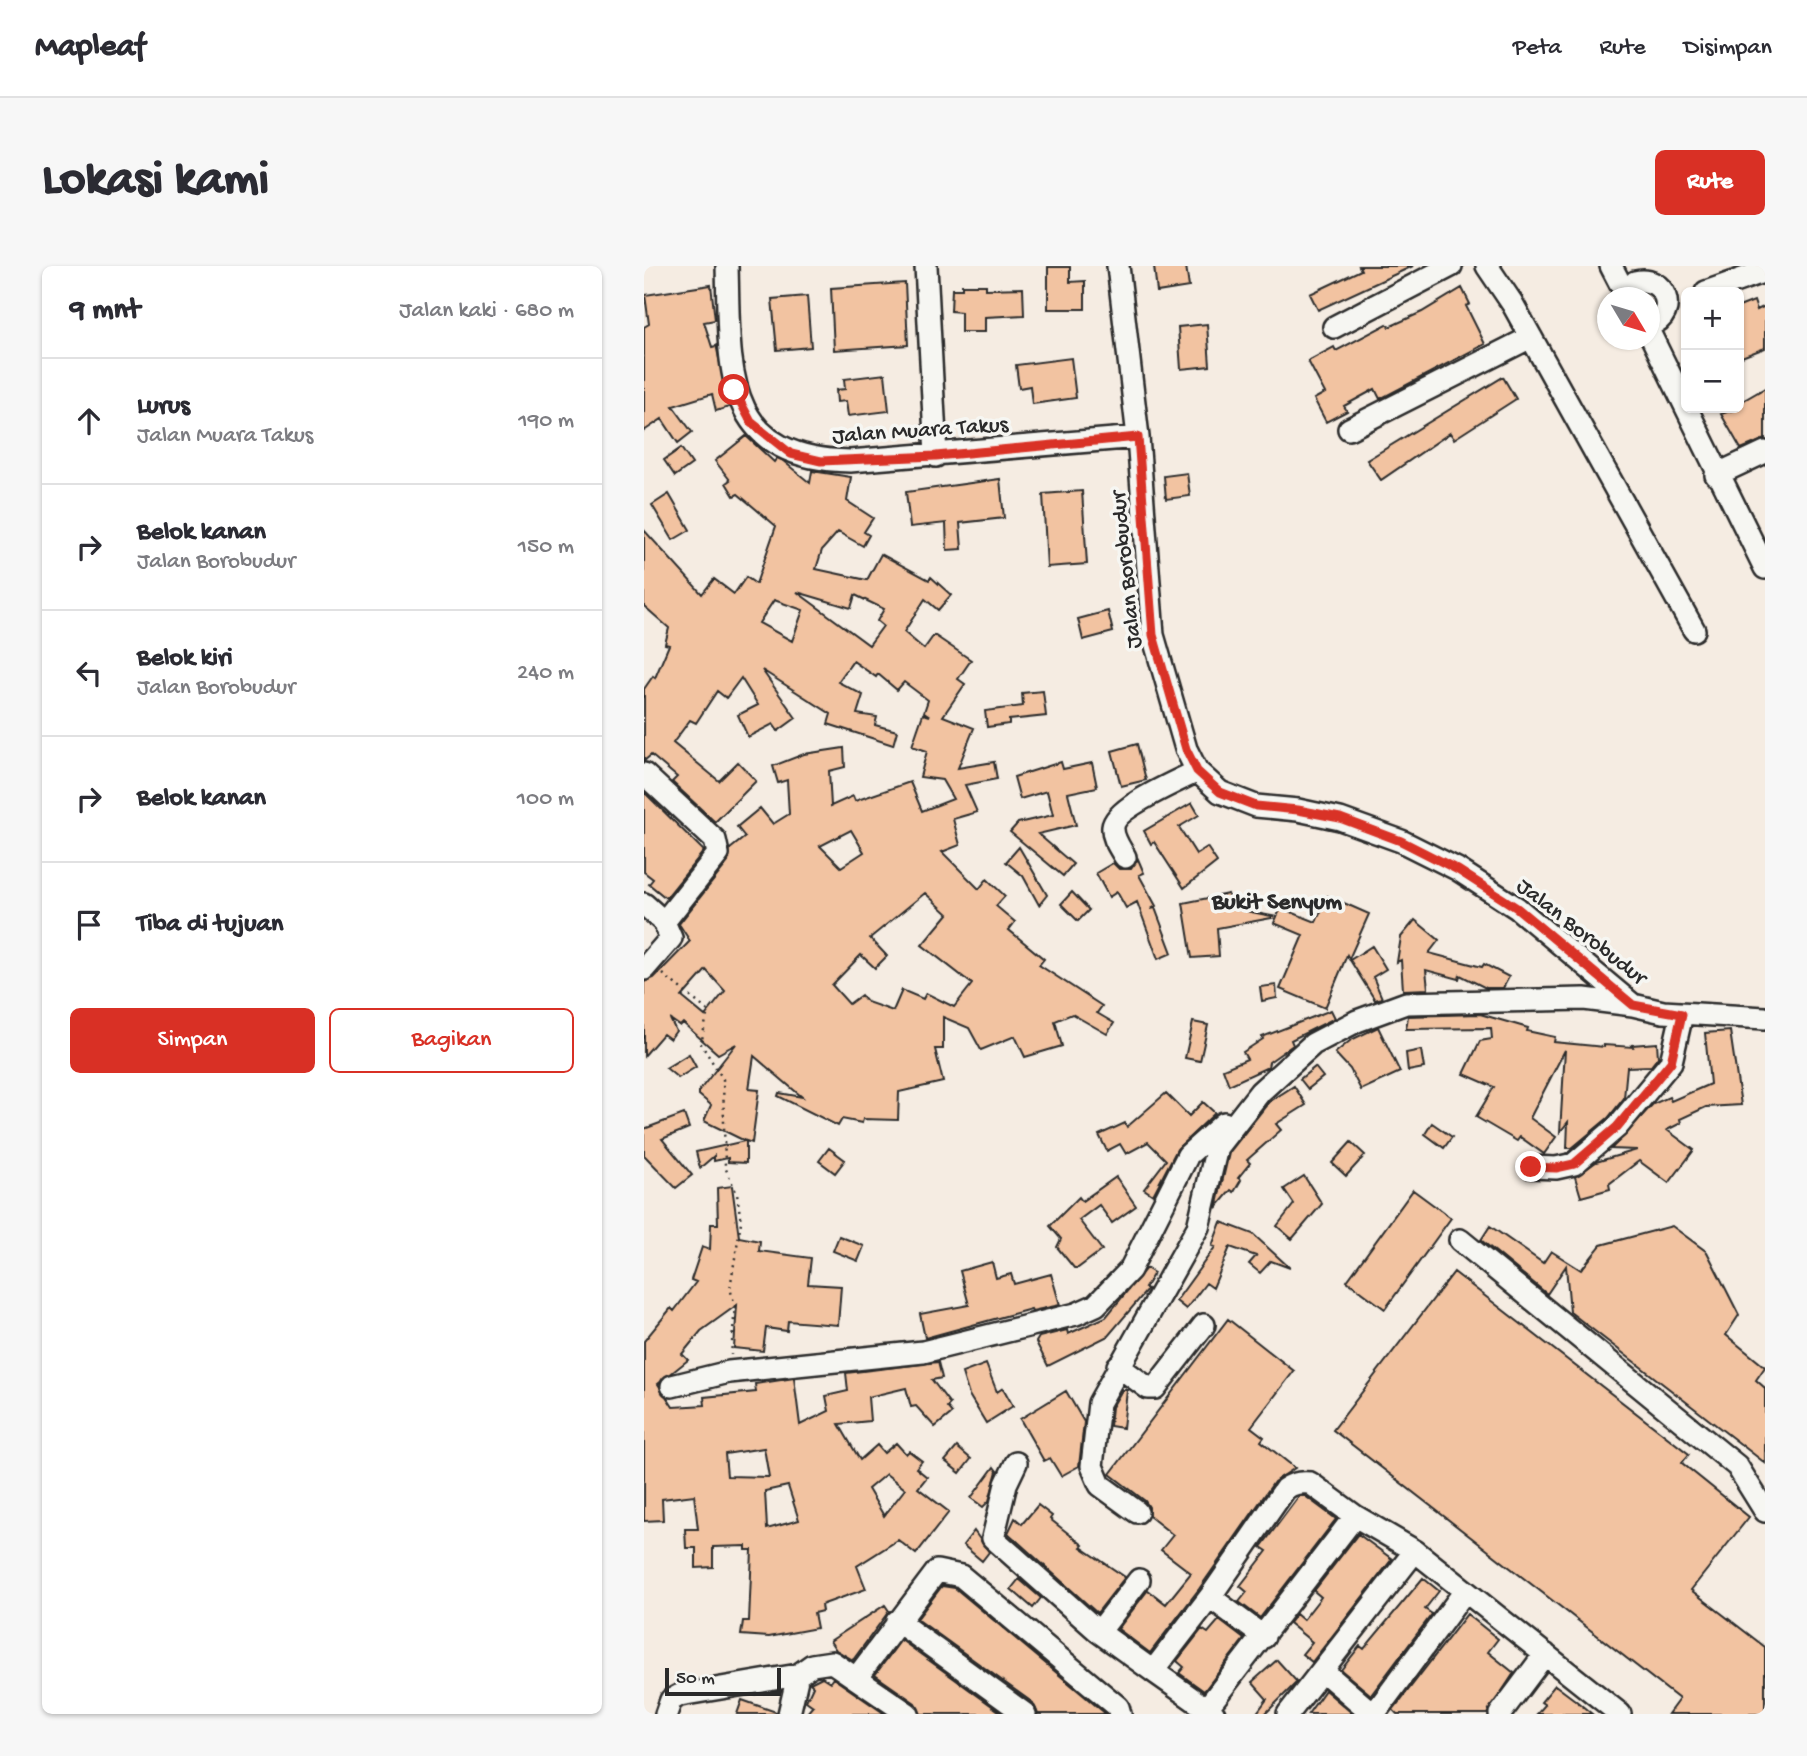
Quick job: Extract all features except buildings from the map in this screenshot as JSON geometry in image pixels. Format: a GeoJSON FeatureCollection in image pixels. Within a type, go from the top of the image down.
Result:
{"type":"FeatureCollection","features":[{"type":"Feature","properties":{"kind":"street","name":"Jalan Muara Takus"},"geometry":{"type":"LineString","coordinates":[[727,266],[728,349],[734,390],[751,422],[791,454],[821,461],[936,456],[1138,437]]}},
{"type":"Feature","properties":{"kind":"street"},"geometry":{"type":"LineString","coordinates":[[926,266],[936,456]]}},
{"type":"Feature","properties":{"kind":"street","name":"Jalan Borobudur"},"geometry":{"type":"LineString","coordinates":[[1118,266],[1138,437],[1153,635],[1186,749],[1197,771],[1220,792],[1256,806],[1340,818],[1401,841],[1458,870],[1517,908],[1633,1005],[1682,1014],[1765,1018]]}},
{"type":"Feature","properties":{"kind":"street"},"geometry":{"type":"LineString","coordinates":[[1334,327],[1451,266]]}},
{"type":"Feature","properties":{"kind":"street"},"geometry":{"type":"LineString","coordinates":[[1487,266],[1531,337],[1695,630]]}},
{"type":"Feature","properties":{"kind":"street"},"geometry":{"type":"LineString","coordinates":[[1611,266],[1630,284],[1660,286],[1667,298],[1677,303],[1660,320]]}},
{"type":"Feature","properties":{"kind":"street"},"geometry":{"type":"LineString","coordinates":[[1720,287],[1765,271]]}},
{"type":"Feature","properties":{"kind":"street"},"geometry":{"type":"LineString","coordinates":[[1349,429],[1531,337]]}},
{"type":"Feature","properties":{"kind":"street"},"geometry":{"type":"LineString","coordinates":[[1658,350],[1765,568]]}},
{"type":"Feature","properties":{"kind":"street"},"geometry":{"type":"LineString","coordinates":[[1717,475],[1765,452]]}},
{"type":"Feature","properties":{"kind":"street"},"geometry":{"type":"LineString","coordinates":[[1125,857],[1113,835],[1113,823],[1122,812],[1197,771]]}},
{"type":"Feature","properties":{"kind":"street"},"geometry":{"type":"LineString","coordinates":[[644,774],[715,840],[718,854],[664,922]]}},
{"type":"Feature","properties":{"kind":"street"},"geometry":{"type":"LineString","coordinates":[[644,905],[664,922],[671,938],[647,966]]}},
{"type":"Feature","properties":{"kind":"street"},"geometry":{"type":"LineString","coordinates":[[672,1387],[729,1372],[923,1352],[1076,1314],[1096,1305],[1130,1270],[1188,1155],[1313,1044],[1357,1021],[1406,1003],[1584,999],[1633,1005]]}},
{"type":"Feature","properties":{"kind":"street"},"geometry":{"type":"LineString","coordinates":[[1531,1167],[1556,1168],[1574,1164],[1617,1127],[1671,1062],[1682,1014]]}},
{"type":"Feature","properties":{"kind":"street"},"geometry":{"type":"LineString","coordinates":[[1138,1513],[1100,1485],[1092,1466],[1099,1403],[1198,1227],[1217,1147],[1260,1092]]}},
{"type":"Feature","properties":{"kind":"street"},"geometry":{"type":"LineString","coordinates":[[1460,1240],[1737,1466],[1765,1511]]}},
{"type":"Feature","properties":{"kind":"street"},"geometry":{"type":"LineString","coordinates":[[1118,1366],[1147,1388],[1155,1388],[1204,1325]]}},
{"type":"Feature","properties":{"kind":"street"},"geometry":{"type":"LineString","coordinates":[[1016,1462],[1006,1484],[993,1538],[1099,1632],[1198,1708],[1264,1637],[1355,1516]]}},
{"type":"Feature","properties":{"kind":"street"},"geometry":{"type":"LineString","coordinates":[[1153,1671],[1210,1597],[1285,1489],[1293,1483],[1310,1483],[1355,1516],[1415,1552],[1620,1714]]}},
{"type":"Feature","properties":{"kind":"street"},"geometry":{"type":"LineString","coordinates":[[1288,1714],[1415,1552]]}},
{"type":"Feature","properties":{"kind":"street"},"geometry":{"type":"LineString","coordinates":[[857,1677],[937,1572],[961,1576],[1118,1707],[1120,1714]]}},
{"type":"Feature","properties":{"kind":"street"},"geometry":{"type":"LineString","coordinates":[[1099,1632],[1139,1580]]}},
{"type":"Feature","properties":{"kind":"street"},"geometry":{"type":"LineString","coordinates":[[1323,1671],[1374,1714],[1465,1591]]}},
{"type":"Feature","properties":{"kind":"street"},"geometry":{"type":"LineString","coordinates":[[1210,1597],[1264,1637]]}},
{"type":"Feature","properties":{"kind":"street"},"geometry":{"type":"LineString","coordinates":[[897,1622],[1025,1714]]}},
{"type":"Feature","properties":{"kind":"street"},"geometry":{"type":"LineString","coordinates":[[1500,1714],[1545,1654]]}},
{"type":"Feature","properties":{"kind":"street"},"geometry":{"type":"LineString","coordinates":[[666,1714],[671,1700],[680,1695],[798,1675],[812,1665],[832,1662],[908,1714]]}},
{"type":"Feature","properties":{"kind":"street"},"geometry":{"type":"LineString","coordinates":[[789,1714],[798,1675]]}},
{"type":"Feature","properties":{"kind":"path"},"geometry":{"type":"LineString","coordinates":[[647,966],[708,1011],[701,1044],[723,1079],[725,1167],[737,1194],[741,1222],[730,1288],[735,1306],[729,1372]]}},
{"type":"Feature","properties":{"kind":"district","name":"Bukit Senyum"},"geometry":{"type":"Point","coordinates":[1277,900]}},
{"type":"Feature","properties":{"kind":"route"},"geometry":{"type":"LineString","coordinates":[[734,390],[751,422],[791,454],[821,461],[936,456],[1138,437],[1153,635],[1186,749],[1197,771],[1220,792],[1256,806],[1340,818],[1401,841],[1458,870],[1517,908],[1633,1005],[1682,1014],[1679,1038],[1671,1062],[1617,1127],[1574,1164],[1556,1168],[1531,1167]]}}]}
